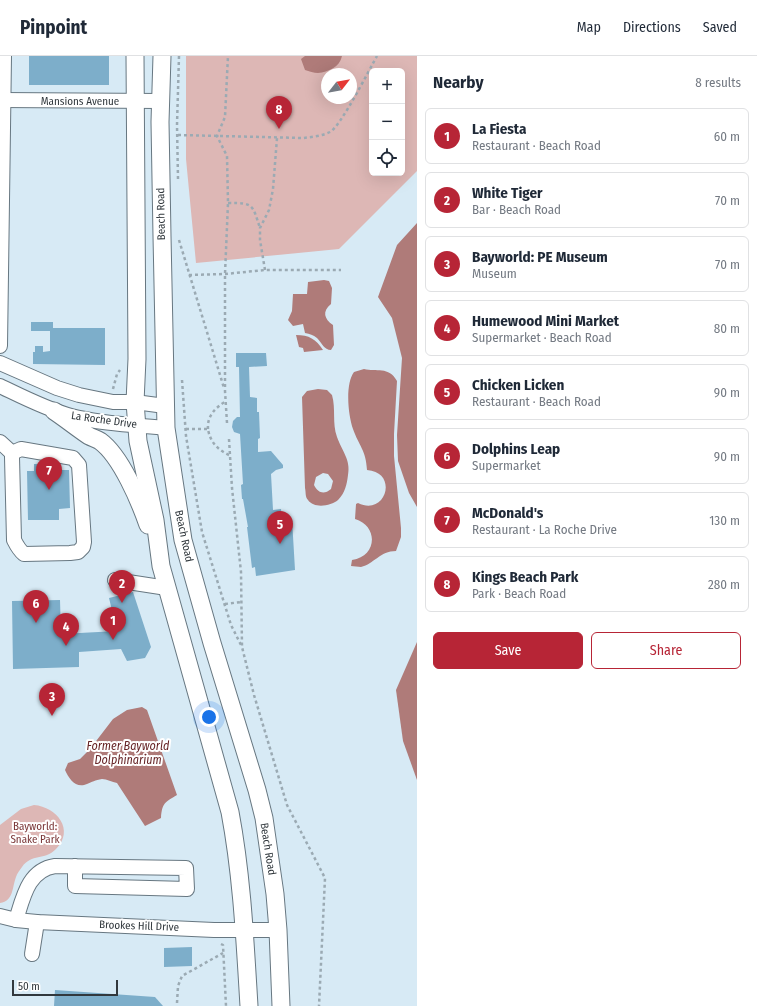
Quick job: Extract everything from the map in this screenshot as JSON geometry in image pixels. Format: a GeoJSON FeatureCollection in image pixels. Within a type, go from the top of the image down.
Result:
{"type":"FeatureCollection","features":[{"type":"Feature","properties":{"kind":"main road"},"geometry":{"type":"LineString","coordinates":[[135,56],[137,351],[135,402],[138,441],[155,520],[161,566]]}},
{"type":"Feature","properties":{"kind":"main road","name":"Beach Road"},"geometry":{"type":"LineString","coordinates":[[162,56],[162,236],[166,428],[183,540],[207,627],[257,790],[262,811],[270,855],[278,930],[281,1006]]}},
{"type":"Feature","properties":{"kind":"main road"},"geometry":{"type":"LineString","coordinates":[[54,411],[91,437],[100,441],[119,463],[145,516],[161,566],[230,812],[242,895],[249,1006]]}},
{"type":"Feature","properties":{"kind":"main road"},"geometry":{"type":"LineString","coordinates":[[181,636],[207,627]]}},
{"type":"Feature","properties":{"kind":"street"},"geometry":{"type":"LineString","coordinates":[[0,346],[2,100],[4,56]]}},
{"type":"Feature","properties":{"kind":"street","name":"Mansions Avenue"},"geometry":{"type":"LineString","coordinates":[[2,100],[161,101]]}},
{"type":"Feature","properties":{"kind":"street","name":"La Roche Drive"},"geometry":{"type":"LineString","coordinates":[[0,363],[57,388],[79,395],[113,402],[135,402],[165,406]]}},
{"type":"Feature","properties":{"kind":"street","name":"La Roche Drive"},"geometry":{"type":"LineString","coordinates":[[0,386],[54,411],[88,420],[166,428]]}},
{"type":"Feature","properties":{"kind":"street"},"geometry":{"type":"LineString","coordinates":[[0,442],[12,453],[14,540],[20,551],[24,554],[70,554],[78,552],[83,547],[84,542],[79,465],[72,458],[21,449],[12,453]]}},
{"type":"Feature","properties":{"kind":"street"},"geometry":{"type":"LineString","coordinates":[[115,580],[167,588]]}},
{"type":"Feature","properties":{"kind":"street"},"geometry":{"type":"LineString","coordinates":[[16,920],[23,896],[32,878],[48,867],[75,866],[186,868],[187,889],[75,886],[75,866]]}},
{"type":"Feature","properties":{"kind":"street","name":"Brookes Hill Drive"},"geometry":{"type":"LineString","coordinates":[[0,916],[16,920],[37,922],[214,930],[278,930]]}},
{"type":"Feature","properties":{"kind":"street"},"geometry":{"type":"LineString","coordinates":[[32,954],[37,922]]}},
{"type":"Feature","properties":{"kind":"path"},"geometry":{"type":"LineString","coordinates":[[178,182],[177,125],[179,56]]}},
{"type":"Feature","properties":{"kind":"path"},"geometry":{"type":"LineString","coordinates":[[227,423],[225,391],[225,274],[228,203],[227,156],[217,136],[225,117],[228,56]]}},
{"type":"Feature","properties":{"kind":"path"},"geometry":{"type":"LineString","coordinates":[[178,135],[303,138],[320,136],[331,132],[343,117],[377,56]]}},
{"type":"Feature","properties":{"kind":"path"},"geometry":{"type":"LineString","coordinates":[[260,228],[270,210],[277,138]]}},
{"type":"Feature","properties":{"kind":"path"},"geometry":{"type":"LineString","coordinates":[[228,203],[246,203],[254,210],[260,228],[260,240],[265,270]]}},
{"type":"Feature","properties":{"kind":"path"},"geometry":{"type":"LineString","coordinates":[[178,251],[177,236],[225,391]]}},
{"type":"Feature","properties":{"kind":"path"},"geometry":{"type":"LineString","coordinates":[[189,275],[225,274],[265,270],[342,270]]}},
{"type":"Feature","properties":{"kind":"path"},"geometry":{"type":"LineString","coordinates":[[181,375],[186,436],[202,532],[231,625],[242,647],[254,695],[287,805],[325,878],[319,1006]]}},
{"type":"Feature","properties":{"kind":"path"},"geometry":{"type":"LineString","coordinates":[[226,401],[215,409],[208,424],[208,429],[214,445],[229,455]]}},
{"type":"Feature","properties":{"kind":"path"},"geometry":{"type":"LineString","coordinates":[[186,429],[208,429]]}},
{"type":"Feature","properties":{"kind":"path"},"geometry":{"type":"LineString","coordinates":[[228,439],[241,572],[242,647]]}},
{"type":"Feature","properties":{"kind":"path"},"geometry":{"type":"LineString","coordinates":[[225,604],[241,602]]}},
{"type":"Feature","properties":{"kind":"path"},"geometry":{"type":"LineString","coordinates":[[217,943],[223,945],[226,1006]]}},
{"type":"Feature","properties":{"kind":"path"},"geometry":{"type":"LineString","coordinates":[[177,1003],[178,986],[182,976],[223,953]]}},
{"type":"Feature","properties":{"kind":"green space"},"geometry":{"type":"Polygon","coordinates":[[[186,56],[417,56],[417,171],[339,249],[196,263],[186,159],[186,56]]]}},
{"type":"Feature","properties":{"kind":"green space","name":"Bayworld: Snake Park"},"geometry":{"type":"Polygon","coordinates":[[[34,805],[50,810],[56,815],[61,821],[64,834],[61,842],[52,853],[34,858],[22,867],[17,874],[10,897],[5,902],[0,903],[0,825],[21,809],[34,805]]]}},
{"type":"Feature","properties":{"kind":"water"},"geometry":{"type":"Polygon","coordinates":[[[305,56],[342,56],[341,60],[336,66],[333,68],[321,68],[321,72],[318,73],[305,70],[301,59],[305,56]]]}},
{"type":"Feature","properties":{"kind":"water"},"geometry":{"type":"Polygon","coordinates":[[[417,223],[417,507],[409,493],[398,461],[397,435],[402,358],[392,318],[378,297],[397,245],[417,223]]]}},
{"type":"Feature","properties":{"kind":"water"},"geometry":{"type":"Polygon","coordinates":[[[324,280],[329,281],[332,288],[331,304],[325,312],[326,318],[333,325],[334,345],[331,350],[325,348],[316,337],[305,333],[303,324],[293,326],[288,320],[292,311],[293,294],[307,294],[308,282],[324,280]]]}},
{"type":"Feature","properties":{"kind":"water"},"geometry":{"type":"Polygon","coordinates":[[[296,335],[312,338],[323,350],[304,352],[303,348],[299,347],[296,335]]]}},
{"type":"Feature","properties":{"kind":"water"},"geometry":{"type":"Polygon","coordinates":[[[364,369],[386,371],[394,376],[397,381],[394,456],[401,537],[396,551],[381,555],[370,563],[361,567],[351,566],[352,560],[360,558],[366,553],[370,548],[372,541],[368,528],[363,523],[355,519],[356,504],[358,503],[368,506],[376,504],[382,499],[386,485],[383,478],[377,473],[367,470],[364,453],[355,435],[350,416],[348,392],[351,377],[354,372],[364,369]]]}},
{"type":"Feature","properties":{"kind":"water"},"geometry":{"type":"Polygon","coordinates":[[[318,389],[327,390],[332,395],[336,432],[346,456],[349,470],[344,491],[338,500],[323,506],[314,505],[307,499],[306,496],[302,397],[307,391],[318,389]],[[323,473],[316,477],[314,485],[317,490],[326,492],[331,489],[333,481],[328,474],[323,473]]]}},
{"type":"Feature","properties":{"kind":"water"},"geometry":{"type":"Polygon","coordinates":[[[417,642],[417,780],[403,741],[396,690],[417,642]]]}},
{"type":"Feature","properties":{"kind":"water","name":"Former Bayworld Dolphinarium"},"geometry":{"type":"Polygon","coordinates":[[[142,707],[147,710],[177,795],[163,806],[161,818],[145,826],[117,783],[102,779],[79,785],[71,780],[65,770],[68,763],[80,759],[90,749],[113,719],[127,710],[142,707]]]}},
{"type":"Feature","properties":{"kind":"building"},"geometry":{"type":"Polygon","coordinates":[[[29,56],[109,56],[109,85],[29,85],[29,56]]]}},
{"type":"Feature","properties":{"kind":"building"},"geometry":{"type":"Polygon","coordinates":[[[31,322],[53,322],[53,328],[105,328],[105,365],[33,364],[33,352],[35,352],[35,346],[43,346],[43,352],[50,351],[50,331],[31,331],[31,322]]]}},
{"type":"Feature","properties":{"kind":"building"},"geometry":{"type":"Polygon","coordinates":[[[236,353],[266,353],[267,366],[249,367],[250,397],[257,398],[260,438],[258,439],[258,452],[271,451],[283,465],[283,468],[276,470],[271,474],[273,510],[281,509],[282,521],[292,519],[295,570],[256,576],[255,567],[252,568],[248,527],[242,499],[241,485],[243,484],[240,434],[234,432],[232,427],[233,421],[237,417],[240,417],[239,367],[236,367],[236,353]]]}},
{"type":"Feature","properties":{"kind":"building"},"geometry":{"type":"Polygon","coordinates":[[[34,464],[56,464],[56,470],[69,470],[70,508],[59,509],[59,520],[28,520],[27,471],[34,471],[34,464]]]}},
{"type":"Feature","properties":{"kind":"building"},"geometry":{"type":"Polygon","coordinates":[[[133,592],[151,647],[145,658],[127,661],[121,649],[79,652],[79,667],[13,669],[12,601],[60,600],[61,634],[117,631],[109,598],[133,592]]]}},
{"type":"Feature","properties":{"kind":"building"},"geometry":{"type":"Polygon","coordinates":[[[192,947],[192,966],[164,967],[164,948],[192,947]]]}},
{"type":"Feature","properties":{"kind":"building"},"geometry":{"type":"Polygon","coordinates":[[[55,990],[155,997],[163,1006],[54,1006],[55,990]]]}},
{"type":"Feature","properties":{"kind":"place","name":"Kings Beach Park"},"geometry":{"type":"Point","coordinates":[279,129]}},
{"type":"Feature","properties":{"kind":"place","name":"McDonald's"},"geometry":{"type":"Point","coordinates":[49,490]}},
{"type":"Feature","properties":{"kind":"place","name":"Chicken Licken"},"geometry":{"type":"Point","coordinates":[280,544]}},
{"type":"Feature","properties":{"kind":"place","name":"White Tiger"},"geometry":{"type":"Point","coordinates":[122,603]}},
{"type":"Feature","properties":{"kind":"place","name":"Dolphins Leap"},"geometry":{"type":"Point","coordinates":[36,623]}},
{"type":"Feature","properties":{"kind":"place","name":"La Fiesta"},"geometry":{"type":"Point","coordinates":[113,640]}},
{"type":"Feature","properties":{"kind":"place","name":"Humewood Mini Market"},"geometry":{"type":"Point","coordinates":[66,646]}},
{"type":"Feature","properties":{"kind":"place","name":"Bayworld: PE Museum"},"geometry":{"type":"Point","coordinates":[52,716]}}]}
